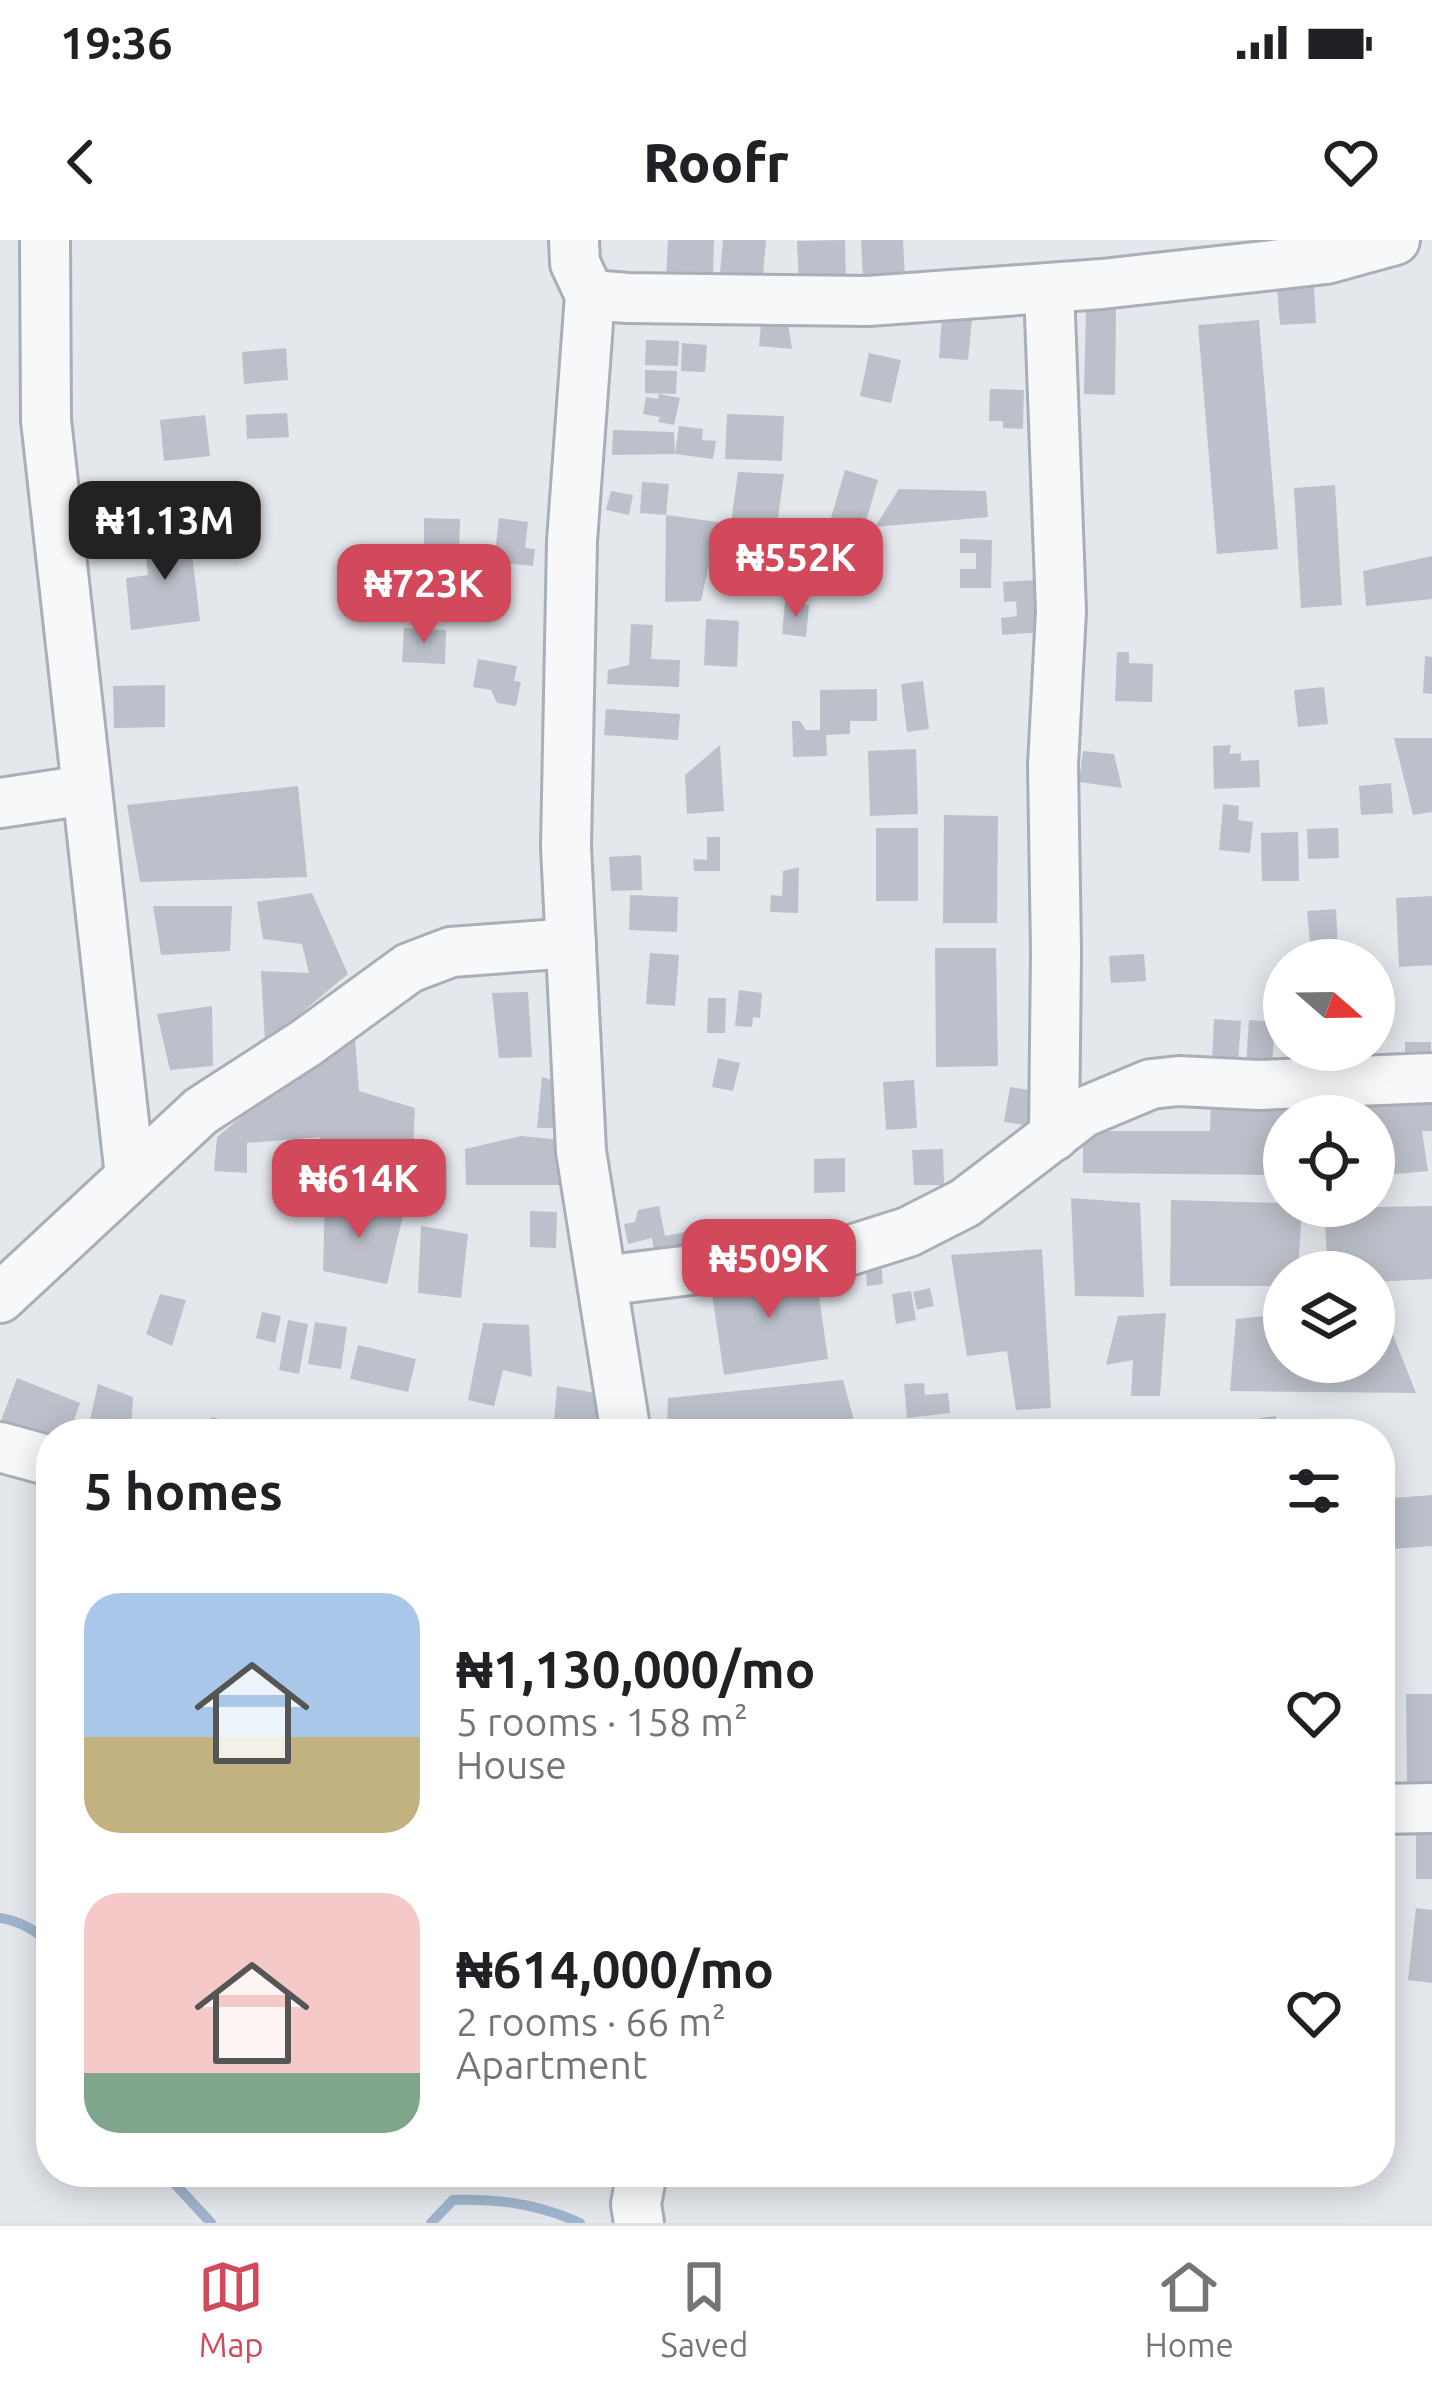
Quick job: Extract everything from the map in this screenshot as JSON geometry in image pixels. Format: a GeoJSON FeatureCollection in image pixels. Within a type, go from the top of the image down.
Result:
{"type":"FeatureCollection","features":[{"type":"Feature","properties":{"kind":"street"},"geometry":{"type":"LineString","coordinates":[[45,240],[46,421],[130,1176]]}},
{"type":"Feature","properties":{"kind":"street"},"geometry":{"type":"LineString","coordinates":[[574,240],[575,263],[590,295],[572,541],[566,847],[580,1151],[624,1419]]}},
{"type":"Feature","properties":{"kind":"street"},"geometry":{"type":"LineString","coordinates":[[590,295],[868,301],[1326,259],[1395,240]]}},
{"type":"Feature","properties":{"kind":"street"},"geometry":{"type":"LineString","coordinates":[[1049,288],[1061,611],[1053,765],[1054,1136]]}},
{"type":"Feature","properties":{"kind":"street"},"geometry":{"type":"LineString","coordinates":[[0,802],[86,790]]}},
{"type":"Feature","properties":{"kind":"street"},"geometry":{"type":"LineString","coordinates":[[0,1298],[201,1111],[409,968],[451,952],[571,943]]}},
{"type":"Feature","properties":{"kind":"street"},"geometry":{"type":"LineString","coordinates":[[602,1281],[851,1250],[908,1232],[965,1203],[1084,1112],[1151,1084],[1432,1078]]}},
{"type":"Feature","properties":{"kind":"street"},"geometry":{"type":"LineString","coordinates":[[0,1447],[36,1457]]}},
{"type":"Feature","properties":{"kind":"street"},"geometry":{"type":"LineString","coordinates":[[1395,1809],[1432,1808]]}},
{"type":"Feature","properties":{"kind":"street"},"geometry":{"type":"LineString","coordinates":[[639,2187],[639,2223]]}},
{"type":"Feature","properties":{"kind":"building"},"geometry":{"type":"Polygon","coordinates":[[[668,240],[714,240],[713,279],[666,278],[668,240]]]}},
{"type":"Feature","properties":{"kind":"building"},"geometry":{"type":"Polygon","coordinates":[[[723,240],[766,240],[762,287],[719,283],[723,240]]]}},
{"type":"Feature","properties":{"kind":"building"},"geometry":{"type":"Polygon","coordinates":[[[845,240],[846,281],[799,283],[797,241],[845,240]]]}},
{"type":"Feature","properties":{"kind":"building"},"geometry":{"type":"Polygon","coordinates":[[[861,240],[903,240],[905,277],[863,279],[861,240]]]}},
{"type":"Feature","properties":{"kind":"building"},"geometry":{"type":"Polygon","coordinates":[[[1314,286],[1316,323],[1280,325],[1277,288],[1314,286]]]}},
{"type":"Feature","properties":{"kind":"building"},"geometry":{"type":"Polygon","coordinates":[[[1086,309],[1116,310],[1115,395],[1084,394],[1086,309]]]}},
{"type":"Feature","properties":{"kind":"building"},"geometry":{"type":"Polygon","coordinates":[[[762,312],[800,315],[799,325],[788,324],[792,349],[759,346],[762,312]]]}},
{"type":"Feature","properties":{"kind":"building"},"geometry":{"type":"Polygon","coordinates":[[[942,317],[972,320],[968,360],[939,358],[942,317]]]}},
{"type":"Feature","properties":{"kind":"building"},"geometry":{"type":"Polygon","coordinates":[[[1259,320],[1278,549],[1217,554],[1198,325],[1259,320]]]}},
{"type":"Feature","properties":{"kind":"building"},"geometry":{"type":"Polygon","coordinates":[[[646,340],[679,341],[678,366],[645,365],[646,340]]]}},
{"type":"Feature","properties":{"kind":"building"},"geometry":{"type":"Polygon","coordinates":[[[682,343],[707,345],[705,372],[681,371],[682,343]]]}},
{"type":"Feature","properties":{"kind":"building"},"geometry":{"type":"Polygon","coordinates":[[[286,348],[288,380],[244,384],[242,352],[286,348]]]}},
{"type":"Feature","properties":{"kind":"building"},"geometry":{"type":"Polygon","coordinates":[[[869,353],[901,360],[891,403],[860,396],[869,353]]]}},
{"type":"Feature","properties":{"kind":"building"},"geometry":{"type":"Polygon","coordinates":[[[645,370],[677,371],[676,394],[645,393],[645,370]]]}},
{"type":"Feature","properties":{"kind":"building"},"geometry":{"type":"Polygon","coordinates":[[[990,389],[1024,390],[1023,429],[1003,428],[1003,421],[989,421],[990,389]]]}},
{"type":"Feature","properties":{"kind":"building"},"geometry":{"type":"Polygon","coordinates":[[[659,394],[680,398],[674,425],[643,414],[646,397],[658,399],[659,394]]]}},
{"type":"Feature","properties":{"kind":"building"},"geometry":{"type":"Polygon","coordinates":[[[287,413],[289,437],[247,439],[246,415],[287,413]]]}},
{"type":"Feature","properties":{"kind":"building"},"geometry":{"type":"Polygon","coordinates":[[[727,414],[784,416],[782,461],[725,459],[727,414]]]}},
{"type":"Feature","properties":{"kind":"building"},"geometry":{"type":"Polygon","coordinates":[[[205,415],[210,456],[164,461],[160,420],[205,415]]]}},
{"type":"Feature","properties":{"kind":"building"},"geometry":{"type":"Polygon","coordinates":[[[679,426],[703,429],[702,440],[716,441],[713,459],[675,454],[679,426]]]}},
{"type":"Feature","properties":{"kind":"building"},"geometry":{"type":"Polygon","coordinates":[[[613,430],[674,432],[675,454],[612,455],[613,430]]]}},
{"type":"Feature","properties":{"kind":"building"},"geometry":{"type":"Polygon","coordinates":[[[845,470],[878,480],[864,528],[831,518],[845,470]]]}},
{"type":"Feature","properties":{"kind":"building"},"geometry":{"type":"Polygon","coordinates":[[[738,472],[784,474],[771,568],[727,552],[738,472]]]}},
{"type":"Feature","properties":{"kind":"building"},"geometry":{"type":"Polygon","coordinates":[[[642,482],[669,484],[666,515],[640,513],[642,482]]]}},
{"type":"Feature","properties":{"kind":"building"},"geometry":{"type":"Polygon","coordinates":[[[1335,485],[1342,605],[1301,608],[1294,488],[1335,485]]]}},
{"type":"Feature","properties":{"kind":"building"},"geometry":{"type":"Polygon","coordinates":[[[899,489],[986,491],[988,517],[875,527],[899,489]]]}},
{"type":"Feature","properties":{"kind":"building"},"geometry":{"type":"Polygon","coordinates":[[[611,491],[633,495],[629,515],[606,510],[611,491]]]}},
{"type":"Feature","properties":{"kind":"building"},"geometry":{"type":"Polygon","coordinates":[[[666,515],[718,522],[701,601],[665,602],[666,515]]]}},
{"type":"Feature","properties":{"kind":"building"},"geometry":{"type":"Polygon","coordinates":[[[424,518],[460,519],[459,555],[424,554],[424,518]]]}},
{"type":"Feature","properties":{"kind":"building"},"geometry":{"type":"Polygon","coordinates":[[[499,518],[528,522],[525,548],[535,549],[533,566],[494,562],[499,518]]]}},
{"type":"Feature","properties":{"kind":"building"},"geometry":{"type":"Polygon","coordinates":[[[815,523],[855,534],[847,562],[807,551],[815,523]]]}},
{"type":"Feature","properties":{"kind":"building"},"geometry":{"type":"Polygon","coordinates":[[[189,529],[200,621],[131,630],[126,578],[148,575],[143,535],[189,529]]]}},
{"type":"Feature","properties":{"kind":"building"},"geometry":{"type":"Polygon","coordinates":[[[960,539],[992,540],[991,588],[960,588],[960,569],[976,569],[976,553],[960,553],[960,539]]]}},
{"type":"Feature","properties":{"kind":"building"},"geometry":{"type":"Polygon","coordinates":[[[412,556],[493,563],[489,603],[408,597],[412,556]]]}},
{"type":"Feature","properties":{"kind":"building"},"geometry":{"type":"Polygon","coordinates":[[[1432,556],[1432,599],[1366,606],[1363,571],[1432,556]]]}},
{"type":"Feature","properties":{"kind":"building"},"geometry":{"type":"Polygon","coordinates":[[[1052,579],[1055,631],[1002,635],[1001,618],[1017,616],[1016,601],[1004,602],[1003,582],[1052,579]]]}},
{"type":"Feature","properties":{"kind":"building"},"geometry":{"type":"Polygon","coordinates":[[[785,602],[809,605],[806,637],[782,634],[785,602]]]}},
{"type":"Feature","properties":{"kind":"building"},"geometry":{"type":"Polygon","coordinates":[[[706,619],[739,621],[737,667],[704,665],[706,619]]]}},
{"type":"Feature","properties":{"kind":"building"},"geometry":{"type":"Polygon","coordinates":[[[631,624],[653,625],[651,659],[680,660],[679,687],[607,684],[608,670],[629,665],[631,624]]]}},
{"type":"Feature","properties":{"kind":"building"},"geometry":{"type":"Polygon","coordinates":[[[404,628],[446,630],[445,664],[402,662],[404,628]]]}},
{"type":"Feature","properties":{"kind":"building"},"geometry":{"type":"Polygon","coordinates":[[[1117,652],[1129,652],[1129,663],[1153,664],[1152,702],[1115,701],[1117,652]]]}},
{"type":"Feature","properties":{"kind":"building"},"geometry":{"type":"Polygon","coordinates":[[[1425,656],[1432,657],[1432,694],[1423,693],[1425,656]]]}},
{"type":"Feature","properties":{"kind":"building"},"geometry":{"type":"Polygon","coordinates":[[[478,659],[517,666],[514,681],[521,682],[516,706],[497,703],[491,690],[473,687],[478,659]]]}},
{"type":"Feature","properties":{"kind":"building"},"geometry":{"type":"Polygon","coordinates":[[[923,681],[929,729],[907,732],[901,684],[923,681]]]}},
{"type":"Feature","properties":{"kind":"building"},"geometry":{"type":"Polygon","coordinates":[[[165,685],[165,727],[114,728],[113,686],[165,685]]]}},
{"type":"Feature","properties":{"kind":"building"},"geometry":{"type":"Polygon","coordinates":[[[1324,687],[1328,724],[1298,727],[1294,690],[1324,687]]]}},
{"type":"Feature","properties":{"kind":"building"},"geometry":{"type":"Polygon","coordinates":[[[877,689],[877,721],[850,721],[850,734],[826,735],[827,756],[793,757],[792,721],[800,721],[806,730],[820,730],[820,690],[877,689]]]}},
{"type":"Feature","properties":{"kind":"building"},"geometry":{"type":"Polygon","coordinates":[[[606,709],[680,714],[678,740],[604,735],[606,709]]]}},
{"type":"Feature","properties":{"kind":"building"},"geometry":{"type":"Polygon","coordinates":[[[1394,738],[1432,738],[1432,812],[1413,815],[1394,738]]]}},
{"type":"Feature","properties":{"kind":"building"},"geometry":{"type":"Polygon","coordinates":[[[720,745],[724,811],[687,814],[685,775],[720,745]]]}},
{"type":"Feature","properties":{"kind":"building"},"geometry":{"type":"Polygon","coordinates":[[[1231,745],[1229,754],[1241,753],[1241,761],[1259,760],[1260,787],[1214,789],[1213,746],[1231,745]]]}},
{"type":"Feature","properties":{"kind":"building"},"geometry":{"type":"Polygon","coordinates":[[[916,749],[918,814],[870,816],[868,751],[916,749]]]}},
{"type":"Feature","properties":{"kind":"building"},"geometry":{"type":"Polygon","coordinates":[[[1083,751],[1114,754],[1122,788],[1079,782],[1083,751]]]}},
{"type":"Feature","properties":{"kind":"building"},"geometry":{"type":"Polygon","coordinates":[[[1391,783],[1393,813],[1361,815],[1359,786],[1391,783]]]}},
{"type":"Feature","properties":{"kind":"building"},"geometry":{"type":"Polygon","coordinates":[[[298,786],[307,877],[140,882],[127,805],[298,786]]]}},
{"type":"Feature","properties":{"kind":"building"},"geometry":{"type":"Polygon","coordinates":[[[1223,804],[1239,806],[1238,820],[1253,822],[1250,853],[1219,850],[1223,804]]]}},
{"type":"Feature","properties":{"kind":"building"},"geometry":{"type":"Polygon","coordinates":[[[944,815],[998,816],[997,923],[943,923],[944,815]]]}},
{"type":"Feature","properties":{"kind":"building"},"geometry":{"type":"Polygon","coordinates":[[[876,828],[918,828],[918,901],[876,901],[876,828]]]}},
{"type":"Feature","properties":{"kind":"building"},"geometry":{"type":"Polygon","coordinates":[[[1338,828],[1339,858],[1308,859],[1307,829],[1338,828]]]}},
{"type":"Feature","properties":{"kind":"building"},"geometry":{"type":"Polygon","coordinates":[[[1298,832],[1299,881],[1262,881],[1261,833],[1298,832]]]}},
{"type":"Feature","properties":{"kind":"building"},"geometry":{"type":"Polygon","coordinates":[[[707,837],[720,837],[720,871],[694,871],[693,859],[707,860],[707,837]]]}},
{"type":"Feature","properties":{"kind":"building"},"geometry":{"type":"Polygon","coordinates":[[[641,855],[642,890],[611,891],[609,857],[641,855]]]}},
{"type":"Feature","properties":{"kind":"building"},"geometry":{"type":"Polygon","coordinates":[[[799,867],[798,913],[770,912],[771,895],[782,896],[783,871],[799,867]]]}},
{"type":"Feature","properties":{"kind":"building"},"geometry":{"type":"Polygon","coordinates":[[[312,893],[348,974],[265,1043],[261,971],[309,973],[302,944],[263,939],[257,902],[312,893]]]}},
{"type":"Feature","properties":{"kind":"building"},"geometry":{"type":"Polygon","coordinates":[[[630,895],[678,897],[677,932],[629,930],[630,895]]]}},
{"type":"Feature","properties":{"kind":"building"},"geometry":{"type":"Polygon","coordinates":[[[1432,896],[1432,965],[1399,967],[1396,898],[1432,896]]]}},
{"type":"Feature","properties":{"kind":"building"},"geometry":{"type":"Polygon","coordinates":[[[153,906],[232,906],[230,951],[161,955],[153,906]]]}},
{"type":"Feature","properties":{"kind":"building"},"geometry":{"type":"Polygon","coordinates":[[[1336,909],[1337,939],[1310,939],[1307,911],[1336,909]]]}},
{"type":"Feature","properties":{"kind":"building"},"geometry":{"type":"Polygon","coordinates":[[[935,948],[996,948],[998,1066],[936,1067],[935,948]]]}},
{"type":"Feature","properties":{"kind":"building"},"geometry":{"type":"Polygon","coordinates":[[[650,953],[679,955],[675,1006],[646,1004],[650,953]]]}},
{"type":"Feature","properties":{"kind":"building"},"geometry":{"type":"Polygon","coordinates":[[[1144,954],[1146,981],[1111,983],[1109,956],[1144,954]]]}},
{"type":"Feature","properties":{"kind":"building"},"geometry":{"type":"Polygon","coordinates":[[[739,990],[762,993],[760,1018],[753,1017],[752,1027],[735,1026],[739,990]]]}},
{"type":"Feature","properties":{"kind":"building"},"geometry":{"type":"Polygon","coordinates":[[[528,992],[532,1057],[499,1058],[492,993],[528,992]]]}},
{"type":"Feature","properties":{"kind":"building"},"geometry":{"type":"Polygon","coordinates":[[[708,998],[726,998],[725,1033],[707,1033],[708,998]]]}},
{"type":"Feature","properties":{"kind":"building"},"geometry":{"type":"Polygon","coordinates":[[[212,1006],[213,1066],[170,1070],[157,1014],[212,1006]]]}},
{"type":"Feature","properties":{"kind":"building"},"geometry":{"type":"Polygon","coordinates":[[[1214,1019],[1241,1021],[1238,1063],[1212,1061],[1214,1019]]]}},
{"type":"Feature","properties":{"kind":"building"},"geometry":{"type":"Polygon","coordinates":[[[1249,1020],[1263,1021],[1263,1065],[1246,1064],[1249,1020]]]}},
{"type":"Feature","properties":{"kind":"building"},"geometry":{"type":"Polygon","coordinates":[[[354,1024],[359,1091],[415,1108],[411,1192],[315,1179],[320,1137],[247,1143],[247,1173],[214,1171],[217,1137],[354,1024]]]}},
{"type":"Feature","properties":{"kind":"building"},"geometry":{"type":"Polygon","coordinates":[[[1405,1042],[1431,1042],[1431,1069],[1405,1069],[1405,1042]]]}},
{"type":"Feature","properties":{"kind":"building"},"geometry":{"type":"Polygon","coordinates":[[[718,1058],[740,1063],[733,1091],[712,1087],[718,1058]]]}},
{"type":"Feature","properties":{"kind":"building"},"geometry":{"type":"Polygon","coordinates":[[[542,1077],[565,1084],[568,1128],[537,1128],[542,1077]]]}},
{"type":"Feature","properties":{"kind":"building"},"geometry":{"type":"Polygon","coordinates":[[[914,1080],[917,1128],[886,1130],[883,1082],[914,1080]]]}},
{"type":"Feature","properties":{"kind":"building"},"geometry":{"type":"Polygon","coordinates":[[[1010,1087],[1043,1092],[1037,1127],[1004,1122],[1010,1087]]]}},
{"type":"Feature","properties":{"kind":"building"},"geometry":{"type":"Polygon","coordinates":[[[1432,1091],[1432,1131],[1422,1131],[1428,1171],[1395,1174],[1395,1095],[1432,1091]]]}},
{"type":"Feature","properties":{"kind":"building"},"geometry":{"type":"Polygon","coordinates":[[[1211,1096],[1263,1102],[1263,1175],[1083,1173],[1083,1131],[1210,1131],[1211,1096]]]}},
{"type":"Feature","properties":{"kind":"building"},"geometry":{"type":"Polygon","coordinates":[[[521,1136],[562,1140],[569,1185],[466,1185],[465,1149],[521,1136]]]}},
{"type":"Feature","properties":{"kind":"building"},"geometry":{"type":"Polygon","coordinates":[[[943,1149],[944,1185],[914,1185],[912,1150],[943,1149]]]}},
{"type":"Feature","properties":{"kind":"building"},"geometry":{"type":"Polygon","coordinates":[[[845,1158],[845,1192],[814,1193],[814,1159],[845,1158]]]}},
{"type":"Feature","properties":{"kind":"building"},"geometry":{"type":"Polygon","coordinates":[[[325,1197],[403,1215],[387,1284],[323,1271],[325,1197]]]}},
{"type":"Feature","properties":{"kind":"building"},"geometry":{"type":"Polygon","coordinates":[[[1071,1198],[1140,1203],[1144,1297],[1075,1296],[1071,1198]]]}},
{"type":"Feature","properties":{"kind":"building"},"geometry":{"type":"Polygon","coordinates":[[[1171,1200],[1263,1202],[1263,1227],[1301,1227],[1299,1251],[1263,1251],[1263,1286],[1170,1286],[1171,1200]]]}},
{"type":"Feature","properties":{"kind":"building"},"geometry":{"type":"Polygon","coordinates":[[[659,1206],[665,1236],[705,1228],[709,1252],[656,1263],[652,1238],[628,1244],[624,1224],[635,1222],[638,1210],[659,1206]]]}},
{"type":"Feature","properties":{"kind":"building"},"geometry":{"type":"Polygon","coordinates":[[[1432,1206],[1432,1279],[1395,1281],[1395,1251],[1327,1251],[1325,1227],[1395,1227],[1395,1207],[1432,1206]]]}},
{"type":"Feature","properties":{"kind":"building"},"geometry":{"type":"Polygon","coordinates":[[[530,1211],[557,1212],[556,1248],[530,1247],[530,1211]]]}},
{"type":"Feature","properties":{"kind":"building"},"geometry":{"type":"Polygon","coordinates":[[[421,1226],[468,1234],[461,1298],[418,1293],[421,1226]]]}},
{"type":"Feature","properties":{"kind":"building"},"geometry":{"type":"Polygon","coordinates":[[[1042,1249],[1051,1408],[1016,1410],[1007,1351],[967,1356],[951,1255],[1042,1249]]]}},
{"type":"Feature","properties":{"kind":"building"},"geometry":{"type":"Polygon","coordinates":[[[881,1260],[883,1284],[867,1286],[865,1261],[881,1260]]]}},
{"type":"Feature","properties":{"kind":"building"},"geometry":{"type":"Polygon","coordinates":[[[815,1268],[828,1359],[724,1375],[710,1280],[815,1268]]]}},
{"type":"Feature","properties":{"kind":"building"},"geometry":{"type":"Polygon","coordinates":[[[930,1288],[934,1306],[917,1310],[913,1292],[930,1288]]]}},
{"type":"Feature","properties":{"kind":"building"},"geometry":{"type":"Polygon","coordinates":[[[911,1291],[916,1320],[896,1324],[892,1294],[911,1291]]]}},
{"type":"Feature","properties":{"kind":"building"},"geometry":{"type":"Polygon","coordinates":[[[160,1294],[186,1300],[172,1346],[146,1334],[160,1294]]]}},
{"type":"Feature","properties":{"kind":"building"},"geometry":{"type":"Polygon","coordinates":[[[262,1312],[281,1316],[275,1343],[256,1338],[262,1312]]]}},
{"type":"Feature","properties":{"kind":"building"},"geometry":{"type":"Polygon","coordinates":[[[1166,1313],[1160,1396],[1131,1396],[1133,1360],[1106,1365],[1118,1316],[1166,1313]]]}},
{"type":"Feature","properties":{"kind":"building"},"geometry":{"type":"Polygon","coordinates":[[[1263,1316],[1263,1383],[1395,1383],[1395,1340],[1416,1393],[1230,1391],[1236,1319],[1263,1316]]]}},
{"type":"Feature","properties":{"kind":"building"},"geometry":{"type":"Polygon","coordinates":[[[288,1320],[308,1324],[299,1374],[279,1370],[288,1320]]]}},
{"type":"Feature","properties":{"kind":"building"},"geometry":{"type":"Polygon","coordinates":[[[315,1322],[347,1327],[341,1369],[308,1364],[315,1322]]]}},
{"type":"Feature","properties":{"kind":"building"},"geometry":{"type":"Polygon","coordinates":[[[483,1323],[529,1325],[532,1377],[503,1370],[494,1406],[468,1400],[483,1323]]]}},
{"type":"Feature","properties":{"kind":"building"},"geometry":{"type":"Polygon","coordinates":[[[358,1345],[416,1359],[408,1392],[350,1379],[358,1345]]]}},
{"type":"Feature","properties":{"kind":"building"},"geometry":{"type":"Polygon","coordinates":[[[17,1378],[80,1403],[74,1419],[36,1419],[36,1433],[1,1421],[17,1378]]]}},
{"type":"Feature","properties":{"kind":"building"},"geometry":{"type":"Polygon","coordinates":[[[843,1380],[854,1419],[667,1419],[668,1398],[843,1380]]]}},
{"type":"Feature","properties":{"kind":"building"},"geometry":{"type":"Polygon","coordinates":[[[924,1383],[925,1395],[948,1393],[950,1413],[907,1418],[904,1384],[924,1383]]]}},
{"type":"Feature","properties":{"kind":"building"},"geometry":{"type":"Polygon","coordinates":[[[98,1384],[133,1397],[132,1419],[90,1419],[98,1384]]]}},
{"type":"Feature","properties":{"kind":"building"},"geometry":{"type":"Polygon","coordinates":[[[557,1386],[596,1393],[597,1419],[554,1419],[557,1386]]]}},
{"type":"Feature","properties":{"kind":"building"},"geometry":{"type":"Polygon","coordinates":[[[1432,1495],[1432,1546],[1395,1549],[1395,1498],[1432,1495]]]}},
{"type":"Feature","properties":{"kind":"building"},"geometry":{"type":"Polygon","coordinates":[[[1406,1694],[1432,1694],[1432,1786],[1407,1787],[1406,1694]]]}},
{"type":"Feature","properties":{"kind":"building"},"geometry":{"type":"Polygon","coordinates":[[[1416,1816],[1432,1816],[1432,1879],[1416,1879],[1416,1816]]]}},
{"type":"Feature","properties":{"kind":"building"},"geometry":{"type":"Polygon","coordinates":[[[1416,1908],[1432,1910],[1432,1983],[1408,1980],[1416,1908]]]}},
{"type":"Feature","properties":{"kind":"waterway"},"geometry":{"type":"LineString","coordinates":[[0,1918],[36,1932]]}},
{"type":"Feature","properties":{"kind":"waterway"},"geometry":{"type":"LineString","coordinates":[[178,2187],[211,2223]]}},
{"type":"Feature","properties":{"kind":"waterway"},"geometry":{"type":"LineString","coordinates":[[431,2223],[453,2200],[502,2201],[580,2223]]}}]}
